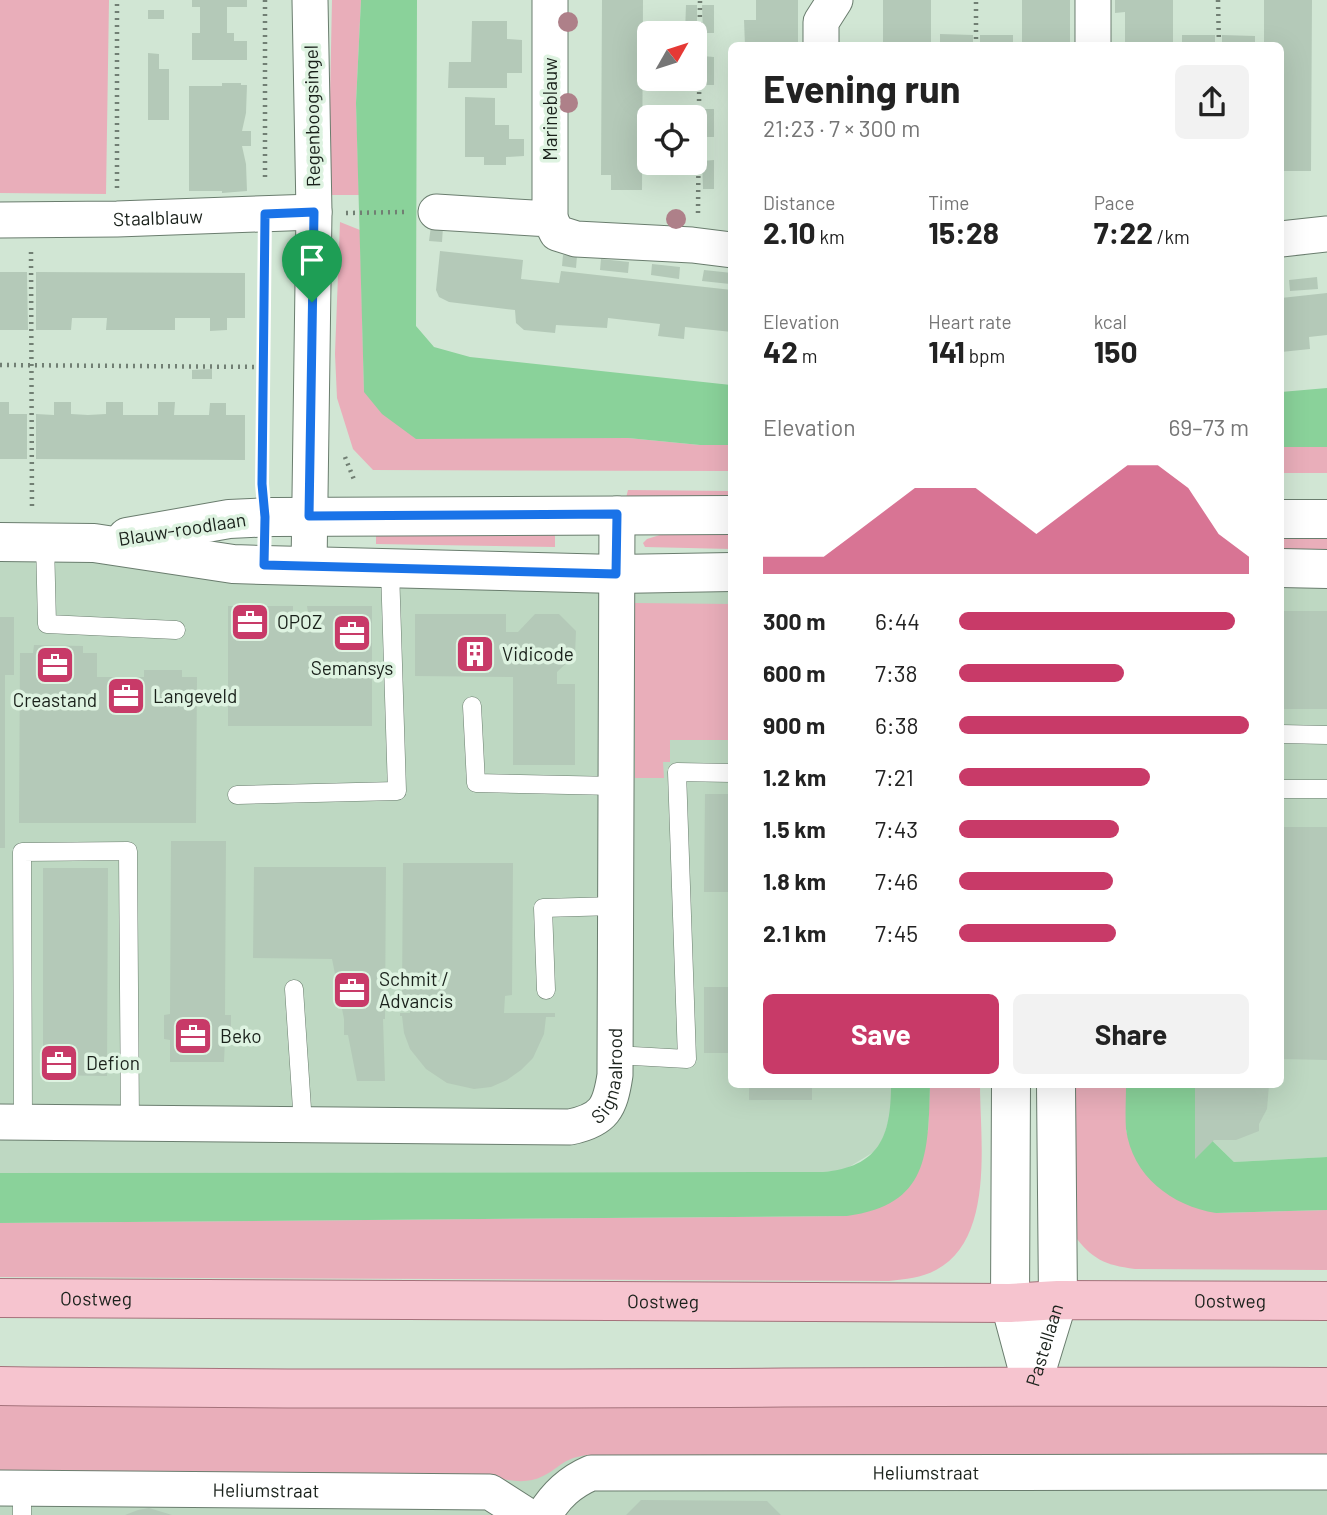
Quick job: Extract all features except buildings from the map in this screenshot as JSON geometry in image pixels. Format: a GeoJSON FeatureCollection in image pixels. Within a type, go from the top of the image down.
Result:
{"type":"FeatureCollection","features":[{"type":"Feature","properties":{"kind":"main road","name":"Oostweg"},"geometry":{"type":"LineString","coordinates":[[0,1298],[1010,1303],[1058,1300],[1327,1301]]}},
{"type":"Feature","properties":{"kind":"main road"},"geometry":{"type":"LineString","coordinates":[[0,1386],[1327,1387]]}},
{"type":"Feature","properties":{"kind":"street","name":"Regenboogsingel"},"geometry":{"type":"LineString","coordinates":[[309,567],[309,516],[327,212],[310,0]]}},
{"type":"Feature","properties":{"kind":"street","name":"Marineblauw"},"geometry":{"type":"LineString","coordinates":[[550,0],[550,219]]}},
{"type":"Feature","properties":{"kind":"street"},"geometry":{"type":"LineString","coordinates":[[821,42],[821,22],[835,0]]}},
{"type":"Feature","properties":{"kind":"street"},"geometry":{"type":"LineString","coordinates":[[1093,0],[1093,42]]}},
{"type":"Feature","properties":{"kind":"street","name":"Staalblauw"},"geometry":{"type":"LineString","coordinates":[[15,220],[327,212]]}},
{"type":"Feature","properties":{"kind":"street"},"geometry":{"type":"LineString","coordinates":[[436,212],[550,219],[558,233],[576,239],[728,250]]}},
{"type":"Feature","properties":{"kind":"street"},"geometry":{"type":"LineString","coordinates":[[1284,239],[1327,234]]}},
{"type":"Feature","properties":{"kind":"street","name":"Signaalrood"},"geometry":{"type":"LineString","coordinates":[[12,1122],[570,1127],[590,1123],[602,1114],[612,1097],[615,1055],[617,514]]}},
{"type":"Feature","properties":{"kind":"street","name":"Blauw-roodlaan"},"geometry":{"type":"LineString","coordinates":[[94,542],[229,519],[265,517],[728,515]]}},
{"type":"Feature","properties":{"kind":"street"},"geometry":{"type":"LineString","coordinates":[[1284,519],[1327,519]]}},
{"type":"Feature","properties":{"kind":"street","name":"Blauw-roodlaan"},"geometry":{"type":"LineString","coordinates":[[26,542],[94,542],[233,564],[616,574],[728,572]]}},
{"type":"Feature","properties":{"kind":"street"},"geometry":{"type":"LineString","coordinates":[[1284,569],[1327,569]]}},
{"type":"Feature","properties":{"kind":"street","name":"Pastellaan"},"geometry":{"type":"LineString","coordinates":[[1011,1088],[1010,1303],[1032,1385]]}},
{"type":"Feature","properties":{"kind":"street","name":"Pastellaan"},"geometry":{"type":"LineString","coordinates":[[1032,1385],[1058,1300],[1056,1088]]}},
{"type":"Feature","properties":{"kind":"street","name":"Heliumstraat"},"geometry":{"type":"LineString","coordinates":[[544,1515],[562,1490],[576,1479],[591,1473],[1327,1472]]}},
{"type":"Feature","properties":{"kind":"street","name":"Heliumstraat"},"geometry":{"type":"LineString","coordinates":[[15,1497],[490,1492],[526,1515]]}},
{"type":"Feature","properties":{"kind":"lane"},"geometry":{"type":"LineString","coordinates":[[26,542],[47,624],[176,630]]}},
{"type":"Feature","properties":{"kind":"lane"},"geometry":{"type":"LineString","coordinates":[[237,795],[397,791],[390,569]]}},
{"type":"Feature","properties":{"kind":"lane"},"geometry":{"type":"LineString","coordinates":[[472,706],[476,783],[616,786]]}},
{"type":"Feature","properties":{"kind":"lane"},"geometry":{"type":"LineString","coordinates":[[1284,734],[1327,735]]}},
{"type":"Feature","properties":{"kind":"lane"},"geometry":{"type":"LineString","coordinates":[[615,1055],[687,1059],[677,772],[728,773]]}},
{"type":"Feature","properties":{"kind":"lane"},"geometry":{"type":"LineString","coordinates":[[1284,789],[1327,789]]}},
{"type":"Feature","properties":{"kind":"lane"},"geometry":{"type":"LineString","coordinates":[[12,1122],[22,852],[128,851],[130,1123]]}},
{"type":"Feature","properties":{"kind":"lane"},"geometry":{"type":"LineString","coordinates":[[546,990],[543,908],[615,906]]}},
{"type":"Feature","properties":{"kind":"lane"},"geometry":{"type":"LineString","coordinates":[[294,989],[303,1124]]}},
{"type":"Feature","properties":{"kind":"path"},"geometry":{"type":"LineString","coordinates":[[117,0],[117,219]]}},
{"type":"Feature","properties":{"kind":"path"},"geometry":{"type":"LineString","coordinates":[[265,0],[262,484],[265,517]]}},
{"type":"Feature","properties":{"kind":"path"},"geometry":{"type":"LineString","coordinates":[[692,245],[699,206],[700,0]]}},
{"type":"Feature","properties":{"kind":"path"},"geometry":{"type":"LineString","coordinates":[[976,0],[976,42]]}},
{"type":"Feature","properties":{"kind":"path"},"geometry":{"type":"LineString","coordinates":[[1219,0],[1219,42]]}},
{"type":"Feature","properties":{"kind":"path"},"geometry":{"type":"LineString","coordinates":[[327,212],[436,212]]}},
{"type":"Feature","properties":{"kind":"path"},"geometry":{"type":"LineString","coordinates":[[15,220],[32,365],[26,542]]}},
{"type":"Feature","properties":{"kind":"path"},"geometry":{"type":"LineString","coordinates":[[0,365],[264,367]]}},
{"type":"Feature","properties":{"kind":"shaded area"},"geometry":{"type":"Polygon","coordinates":[[[0,0],[109,0],[106,194],[0,193],[0,0]]]}},
{"type":"Feature","properties":{"kind":"shaded area"},"geometry":{"type":"Polygon","coordinates":[[[332,0],[361,0],[356,103],[359,195],[328,195],[332,0]]]}},
{"type":"Feature","properties":{"kind":"shaded area"},"geometry":{"type":"Polygon","coordinates":[[[361,0],[417,0],[416,326],[434,347],[470,357],[728,385],[728,445],[628,438],[416,439],[382,414],[364,392],[356,103],[361,0]]]}},
{"type":"Feature","properties":{"kind":"shaded area"},"geometry":{"type":"Polygon","coordinates":[[[340,222],[360,230],[364,392],[628,438],[728,445],[728,471],[373,470],[353,449],[337,398],[335,354],[340,222]]]}},
{"type":"Feature","properties":{"kind":"shaded area"},"geometry":{"type":"Polygon","coordinates":[[[1327,388],[1327,447],[1284,447],[1284,392],[1327,388]]]}},
{"type":"Feature","properties":{"kind":"shaded area"},"geometry":{"type":"Polygon","coordinates":[[[1284,447],[1327,447],[1327,473],[1284,473],[1284,447]]]}},
{"type":"Feature","properties":{"kind":"shaded area"},"geometry":{"type":"Polygon","coordinates":[[[628,490],[728,491],[728,500],[626,498],[628,490]]]}},
{"type":"Feature","properties":{"kind":"shaded area"},"geometry":{"type":"Polygon","coordinates":[[[376,523],[555,525],[555,547],[376,544],[376,523]]]}},
{"type":"Feature","properties":{"kind":"shaded area"},"geometry":{"type":"Polygon","coordinates":[[[1327,526],[1327,551],[1284,551],[1284,533],[1327,526]]]}},
{"type":"Feature","properties":{"kind":"shaded area"},"geometry":{"type":"Polygon","coordinates":[[[660,535],[728,535],[728,549],[645,547],[643,543],[660,535]]]}},
{"type":"Feature","properties":{"kind":"shaded area"},"geometry":{"type":"Polygon","coordinates":[[[0,559],[728,569],[728,1088],[891,1088],[891,1112],[877,1150],[844,1170],[823,1172],[0,1173],[0,559]]]}},
{"type":"Feature","properties":{"kind":"shaded area"},"geometry":{"type":"Polygon","coordinates":[[[1284,576],[1327,576],[1327,1157],[1234,1162],[1195,1124],[1195,1088],[1284,1088],[1284,576]]]}},
{"type":"Feature","properties":{"kind":"shaded area"},"geometry":{"type":"Polygon","coordinates":[[[635,603],[728,604],[728,740],[670,740],[670,762],[663,762],[664,778],[635,778],[635,603]]]}},
{"type":"Feature","properties":{"kind":"shaded area"},"geometry":{"type":"Polygon","coordinates":[[[891,1088],[930,1088],[928,1133],[918,1172],[909,1188],[894,1201],[874,1210],[847,1216],[0,1223],[0,1173],[823,1172],[857,1164],[869,1156],[884,1134],[891,1088]]]}},
{"type":"Feature","properties":{"kind":"shaded area"},"geometry":{"type":"Polygon","coordinates":[[[930,1088],[980,1088],[980,1186],[976,1212],[968,1236],[955,1255],[936,1270],[913,1278],[889,1281],[0,1277],[0,1223],[847,1216],[928,1131],[930,1088]]]}},
{"type":"Feature","properties":{"kind":"shaded area"},"geometry":{"type":"Polygon","coordinates":[[[1070,1088],[1126,1088],[1126,1130],[1132,1150],[1216,1213],[1327,1210],[1327,1270],[1135,1269],[1107,1263],[1093,1255],[1073,1234],[1070,1088]]]}},
{"type":"Feature","properties":{"kind":"shaded area"},"geometry":{"type":"Polygon","coordinates":[[[1126,1088],[1195,1088],[1195,1124],[1234,1162],[1327,1157],[1327,1210],[1216,1213],[1184,1204],[1157,1186],[1146,1174],[1136,1161],[1126,1129],[1126,1088]]]}},
{"type":"Feature","properties":{"kind":"shaded area"},"geometry":{"type":"Polygon","coordinates":[[[0,1394],[1327,1398],[1327,1455],[587,1455],[567,1461],[528,1481],[483,1475],[0,1472],[0,1394]]]}},
{"type":"Feature","properties":{"kind":"shaded area"},"geometry":{"type":"Polygon","coordinates":[[[1327,1420],[1327,1515],[0,1515],[0,1430],[1327,1420]]]}},
{"type":"Feature","properties":{"kind":"place","name":"OPOZ"},"geometry":{"type":"Point","coordinates":[250,622]}},
{"type":"Feature","properties":{"kind":"place","name":"Semansys"},"geometry":{"type":"Point","coordinates":[352,633]}},
{"type":"Feature","properties":{"kind":"place","name":"Vidicode"},"geometry":{"type":"Point","coordinates":[475,654]}},
{"type":"Feature","properties":{"kind":"place","name":"Creastand"},"geometry":{"type":"Point","coordinates":[55,665]}},
{"type":"Feature","properties":{"kind":"place","name":"Langeveld"},"geometry":{"type":"Point","coordinates":[126,696]}},
{"type":"Feature","properties":{"kind":"place","name":"Schmit / Advancis"},"geometry":{"type":"Point","coordinates":[352,990]}},
{"type":"Feature","properties":{"kind":"place","name":"Beko"},"geometry":{"type":"Point","coordinates":[193,1036]}},
{"type":"Feature","properties":{"kind":"place","name":"Defion"},"geometry":{"type":"Point","coordinates":[59,1063]}},
{"type":"Feature","properties":{"kind":"route"},"geometry":{"type":"LineString","coordinates":[[314,212],[312,302],[309,516],[617,514],[616,574],[264,565],[265,517],[262,484],[265,214],[314,212]]}}]}
